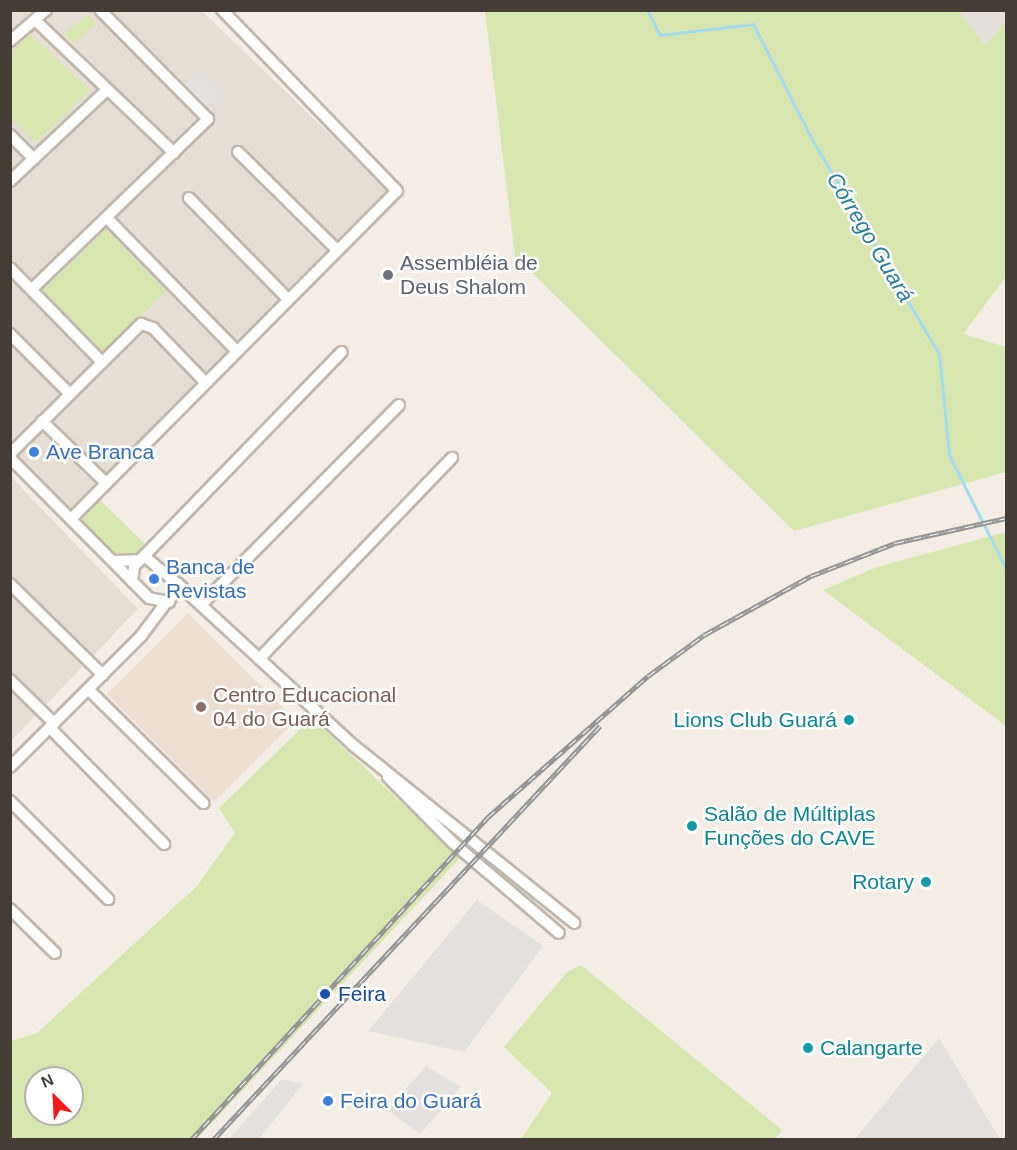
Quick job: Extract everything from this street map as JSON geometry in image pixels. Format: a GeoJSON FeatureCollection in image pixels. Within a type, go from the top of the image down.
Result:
{"type":"FeatureCollection","features":[{"type":"Feature","properties":{"kind":"street"},"geometry":{"type":"LineString","coordinates":[[10,41],[36,21],[46,10]]}},
{"type":"Feature","properties":{"kind":"street"},"geometry":{"type":"LineString","coordinates":[[32,289],[208,119],[100,10]]}},
{"type":"Feature","properties":{"kind":"street"},"geometry":{"type":"LineString","coordinates":[[70,519],[336,249],[393,196],[396,185],[222,10]]}},
{"type":"Feature","properties":{"kind":"street"},"geometry":{"type":"LineString","coordinates":[[36,21],[174,153]]}},
{"type":"Feature","properties":{"kind":"street"},"geometry":{"type":"LineString","coordinates":[[10,181],[107,90]]}},
{"type":"Feature","properties":{"kind":"street"},"geometry":{"type":"LineString","coordinates":[[10,135],[34,159]]}},
{"type":"Feature","properties":{"kind":"street"},"geometry":{"type":"LineString","coordinates":[[237,152],[336,249]]}},
{"type":"Feature","properties":{"kind":"street"},"geometry":{"type":"LineString","coordinates":[[189,198],[287,298]]}},
{"type":"Feature","properties":{"kind":"street"},"geometry":{"type":"LineString","coordinates":[[107,218],[236,350]]}},
{"type":"Feature","properties":{"kind":"street"},"geometry":{"type":"LineString","coordinates":[[10,268],[101,361]]}},
{"type":"Feature","properties":{"kind":"street"},"geometry":{"type":"LineString","coordinates":[[165,604],[132,581],[10,456],[69,393],[135,328],[147,325],[206,383]]}},
{"type":"Feature","properties":{"kind":"street"},"geometry":{"type":"LineString","coordinates":[[10,334],[69,393]]}},
{"type":"Feature","properties":{"kind":"street"},"geometry":{"type":"LineString","coordinates":[[132,581],[141,558],[342,351]]}},
{"type":"Feature","properties":{"kind":"street"},"geometry":{"type":"LineString","coordinates":[[202,604],[399,405]]}},
{"type":"Feature","properties":{"kind":"street"},"geometry":{"type":"LineString","coordinates":[[42,421],[106,483]]}},
{"type":"Feature","properties":{"kind":"street"},"geometry":{"type":"LineString","coordinates":[[259,659],[452,458]]}},
{"type":"Feature","properties":{"kind":"street"},"geometry":{"type":"LineString","coordinates":[[113,561],[141,558],[178,584],[369,757],[574,924]]}},
{"type":"Feature","properties":{"kind":"street"},"geometry":{"type":"LineString","coordinates":[[10,584],[103,675]]}},
{"type":"Feature","properties":{"kind":"street"},"geometry":{"type":"LineString","coordinates":[[10,767],[103,675],[165,604],[174,598],[178,584]]}},
{"type":"Feature","properties":{"kind":"street"},"geometry":{"type":"LineString","coordinates":[[10,680],[164,844]]}},
{"type":"Feature","properties":{"kind":"street"},"geometry":{"type":"LineString","coordinates":[[88,690],[203,803]]}},
{"type":"Feature","properties":{"kind":"street"},"geometry":{"type":"LineString","coordinates":[[369,757],[452,842],[559,933]]}},
{"type":"Feature","properties":{"kind":"street"},"geometry":{"type":"LineString","coordinates":[[10,801],[108,899]]}},
{"type":"Feature","properties":{"kind":"street"},"geometry":{"type":"LineString","coordinates":[[10,909],[55,953]]}},
{"type":"Feature","properties":{"kind":"shaded area"},"geometry":{"type":"Polygon","coordinates":[[[10,11],[202,11],[387,189],[70,510],[11,450],[10,11]]]}},
{"type":"Feature","properties":{"kind":"shaded area"},"geometry":{"type":"Polygon","coordinates":[[[959,11],[1006,11],[1006,20],[985,47],[959,11]]]}},
{"type":"Feature","properties":{"kind":"shaded area"},"geometry":{"type":"Polygon","coordinates":[[[200,68],[227,95],[210,112],[183,85],[200,68]]]}},
{"type":"Feature","properties":{"kind":"shaded area"},"geometry":{"type":"Polygon","coordinates":[[[11,477],[138,609],[11,741],[11,477]]]}},
{"type":"Feature","properties":{"kind":"shaded area","name":"Centro Educacional 04 do Guará"},"geometry":{"type":"Polygon","coordinates":[[[188,613],[295,720],[214,802],[107,694],[188,613]]]}},
{"type":"Feature","properties":{"kind":"shaded area"},"geometry":{"type":"Polygon","coordinates":[[[477,900],[543,946],[464,1052],[368,1031],[477,900]]]}},
{"type":"Feature","properties":{"kind":"shaded area"},"geometry":{"type":"Polygon","coordinates":[[[939,1038],[1000,1139],[855,1139],[939,1038]]]}},
{"type":"Feature","properties":{"kind":"shaded area"},"geometry":{"type":"Polygon","coordinates":[[[426,1066],[461,1087],[420,1134],[387,1110],[426,1066]]]}},
{"type":"Feature","properties":{"kind":"shaded area"},"geometry":{"type":"Polygon","coordinates":[[[282,1079],[303,1084],[259,1139],[229,1139],[282,1079]]]}},
{"type":"Feature","properties":{"kind":"green space"},"geometry":{"type":"Polygon","coordinates":[[[485,11],[959,11],[985,46],[1006,20],[1006,277],[963,334],[1006,347],[1006,472],[794,531],[515,256],[485,11]]]}},
{"type":"Feature","properties":{"kind":"green space"},"geometry":{"type":"Polygon","coordinates":[[[87,14],[96,24],[73,44],[65,34],[87,14]]]}},
{"type":"Feature","properties":{"kind":"green space"},"geometry":{"type":"Polygon","coordinates":[[[30,34],[90,90],[36,143],[11,119],[11,52],[30,34]]]}},
{"type":"Feature","properties":{"kind":"green space"},"geometry":{"type":"Polygon","coordinates":[[[106,229],[166,292],[103,353],[43,290],[106,229]]]}},
{"type":"Feature","properties":{"kind":"green space"},"geometry":{"type":"Polygon","coordinates":[[[96,496],[145,544],[137,553],[110,554],[74,517],[96,496]]]}},
{"type":"Feature","properties":{"kind":"green space"},"geometry":{"type":"Polygon","coordinates":[[[1006,532],[1006,726],[823,590],[877,567],[1006,532]]]}},
{"type":"Feature","properties":{"kind":"green space"},"geometry":{"type":"Polygon","coordinates":[[[312,718],[460,858],[197,1139],[11,1139],[11,1041],[37,1033],[197,886],[235,833],[219,808],[312,718]]]}},
{"type":"Feature","properties":{"kind":"green space"},"geometry":{"type":"Polygon","coordinates":[[[581,965],[782,1130],[775,1139],[521,1139],[552,1093],[504,1047],[567,972],[581,965]]]}},
{"type":"Feature","properties":{"kind":"waterway","name":"Córrego Guará"},"geometry":{"type":"LineString","coordinates":[[647,10],[660,35],[753,24],[813,141],[939,354],[949,455],[1006,569]]}},
{"type":"Feature","properties":{"kind":"railway"},"geometry":{"type":"LineString","coordinates":[[191,1140],[488,817],[648,676],[704,635],[811,576],[895,543],[1006,518]]}},
{"type":"Feature","properties":{"kind":"railway"},"geometry":{"type":"LineString","coordinates":[[213,1140],[600,726]]}},
{"type":"Feature","properties":{"kind":"place","name":"Assembléia de Deus Shalom"},"geometry":{"type":"Point","coordinates":[388,275]}},
{"type":"Feature","properties":{"kind":"place","name":"Ave Branca"},"geometry":{"type":"Point","coordinates":[34,452]}},
{"type":"Feature","properties":{"kind":"place","name":"Banca de Revistas"},"geometry":{"type":"Point","coordinates":[154,579]}},
{"type":"Feature","properties":{"kind":"place","name":"Centro Educacional 04 do Guará"},"geometry":{"type":"Point","coordinates":[201,707]}},
{"type":"Feature","properties":{"kind":"place","name":"Lions Club Guará"},"geometry":{"type":"Point","coordinates":[849,720]}},
{"type":"Feature","properties":{"kind":"place","name":"Salão de Múltiplas Funções do CAVE"},"geometry":{"type":"Point","coordinates":[692,826]}},
{"type":"Feature","properties":{"kind":"place","name":"Rotary"},"geometry":{"type":"Point","coordinates":[926,882]}},
{"type":"Feature","properties":{"kind":"place","name":"Feira"},"geometry":{"type":"Point","coordinates":[325,994]}},
{"type":"Feature","properties":{"kind":"place","name":"Calangarte"},"geometry":{"type":"Point","coordinates":[808,1048]}},
{"type":"Feature","properties":{"kind":"place","name":"Feira do Guará"},"geometry":{"type":"Point","coordinates":[328,1101]}}]}
